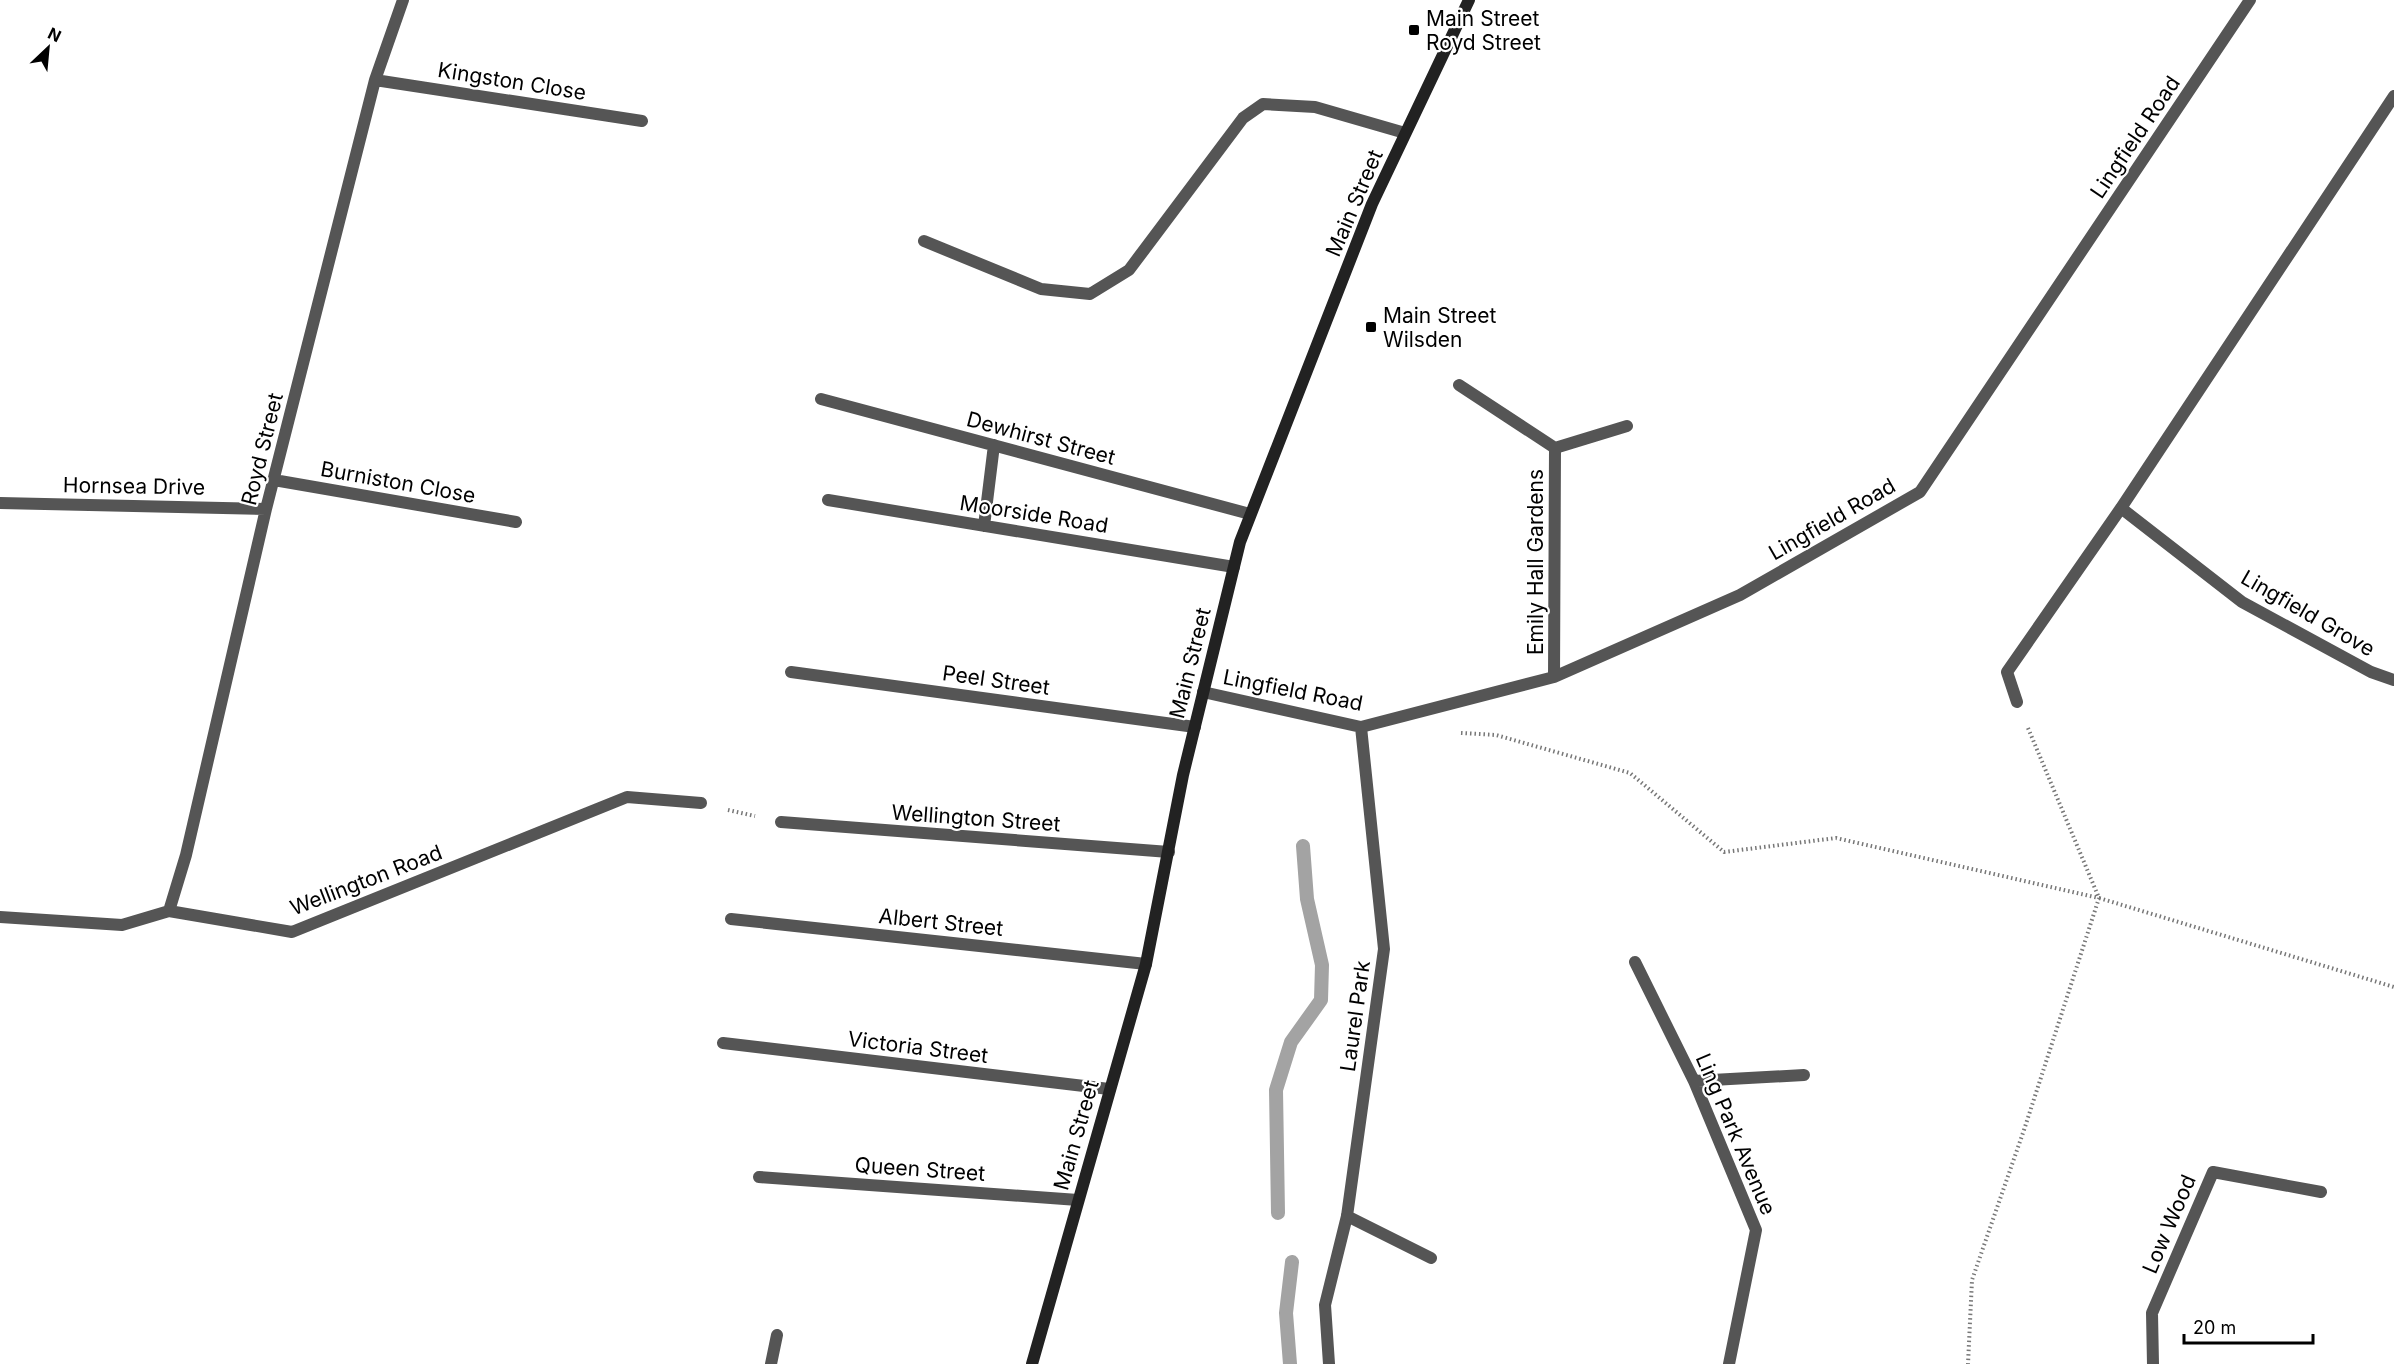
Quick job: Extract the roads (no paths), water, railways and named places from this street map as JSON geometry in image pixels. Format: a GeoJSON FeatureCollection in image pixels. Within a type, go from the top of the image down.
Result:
{"type":"FeatureCollection","features":[{"type":"Feature","properties":{"kind":"street","name":"Royd Street"},"geometry":{"type":"LineString","coordinates":[[169,911],[186,855],[266,509],[375,80],[403,0]]}},
{"type":"Feature","properties":{"kind":"street","name":"Main Street"},"geometry":{"type":"LineString","coordinates":[[1032,1364],[1146,963],[1195,727],[1240,542],[1372,204],[1469,0]]}},
{"type":"Feature","properties":{"kind":"street","name":"Lingfield Road"},"geometry":{"type":"LineString","coordinates":[[1203,692],[1361,727],[1554,677],[1740,595],[1920,492],[2250,0]]}},
{"type":"Feature","properties":{"kind":"street","name":"Kingston Close"},"geometry":{"type":"LineString","coordinates":[[375,80],[642,121]]}},
{"type":"Feature","properties":{"kind":"street"},"geometry":{"type":"LineString","coordinates":[[2017,702],[2007,672],[2121,508],[2394,96]]}},
{"type":"Feature","properties":{"kind":"street"},"geometry":{"type":"LineString","coordinates":[[924,241],[1041,289],[1090,294],[1129,270],[1243,118],[1263,104],[1315,107],[1406,133]]}},
{"type":"Feature","properties":{"kind":"street","name":"Emily Hall Gardens"},"geometry":{"type":"LineString","coordinates":[[1459,385],[1555,448]]}},
{"type":"Feature","properties":{"kind":"street","name":"Dewhirst Street"},"geometry":{"type":"LineString","coordinates":[[821,399],[1250,514]]}},
{"type":"Feature","properties":{"kind":"street","name":"Emily Hall Gardens"},"geometry":{"type":"LineString","coordinates":[[1555,448],[1627,426]]}},
{"type":"Feature","properties":{"kind":"street"},"geometry":{"type":"LineString","coordinates":[[984,526],[993,445]]}},
{"type":"Feature","properties":{"kind":"street","name":"Emily Hall Gardens"},"geometry":{"type":"LineString","coordinates":[[1554,677],[1555,448]]}},
{"type":"Feature","properties":{"kind":"street","name":"Burniston Close"},"geometry":{"type":"LineString","coordinates":[[274,480],[516,522]]}},
{"type":"Feature","properties":{"kind":"street","name":"Moorside Road"},"geometry":{"type":"LineString","coordinates":[[828,500],[1234,567]]}},
{"type":"Feature","properties":{"kind":"street","name":"Hornsea Drive"},"geometry":{"type":"LineString","coordinates":[[0,503],[266,509]]}},
{"type":"Feature","properties":{"kind":"street","name":"Lingfield Grove"},"geometry":{"type":"LineString","coordinates":[[2121,508],[2242,602],[2371,672],[2394,680]]}},
{"type":"Feature","properties":{"kind":"street","name":"Peel Street"},"geometry":{"type":"LineString","coordinates":[[791,672],[1195,727]]}},
{"type":"Feature","properties":{"kind":"street","name":"Laurel Park"},"geometry":{"type":"LineString","coordinates":[[1329,1364],[1325,1305],[1347,1216],[1384,949],[1361,727]]}},
{"type":"Feature","properties":{"kind":"street","name":"Wellington Road"},"geometry":{"type":"LineString","coordinates":[[0,917],[122,925],[169,911],[292,932],[627,797],[701,803]]}},
{"type":"Feature","properties":{"kind":"street","name":"Wellington Street"},"geometry":{"type":"LineString","coordinates":[[781,822],[1168,852]]}},
{"type":"Feature","properties":{"kind":"street","name":"Albert Street"},"geometry":{"type":"LineString","coordinates":[[731,919],[1146,963]]}},
{"type":"Feature","properties":{"kind":"street","name":"Ling Park Avenue"},"geometry":{"type":"LineString","coordinates":[[1635,962],[1694,1082],[1756,1230],[1729,1364]]}},
{"type":"Feature","properties":{"kind":"street","name":"Victoria Street"},"geometry":{"type":"LineString","coordinates":[[723,1043],[1109,1089]]}},
{"type":"Feature","properties":{"kind":"street"},"geometry":{"type":"LineString","coordinates":[[1694,1082],[1804,1075]]}},
{"type":"Feature","properties":{"kind":"street","name":"Low Wood"},"geometry":{"type":"LineString","coordinates":[[2153,1364],[2152,1313],[2213,1172],[2321,1192]]}},
{"type":"Feature","properties":{"kind":"street","name":"Queen Street"},"geometry":{"type":"LineString","coordinates":[[759,1177],[1078,1200]]}},
{"type":"Feature","properties":{"kind":"street"},"geometry":{"type":"LineString","coordinates":[[1347,1216],[1431,1258]]}},
{"type":"Feature","properties":{"kind":"street"},"geometry":{"type":"LineString","coordinates":[[771,1364],[777,1335]]}},
{"type":"Feature","properties":{"kind":"waterway"},"geometry":{"type":"LineString","coordinates":[[1278,1213],[1276,1090],[1291,1042],[1321,1000],[1322,965],[1307,899],[1303,846]]}},
{"type":"Feature","properties":{"kind":"waterway"},"geometry":{"type":"LineString","coordinates":[[1290,1364],[1286,1313],[1292,1262]]}},
{"type":"Feature","properties":{"kind":"place","name":"Main Street Royd Street"},"geometry":{"type":"Point","coordinates":[1414,30]}},
{"type":"Feature","properties":{"kind":"place","name":"Main Street Wilsden"},"geometry":{"type":"Point","coordinates":[1371,327]}}]}
